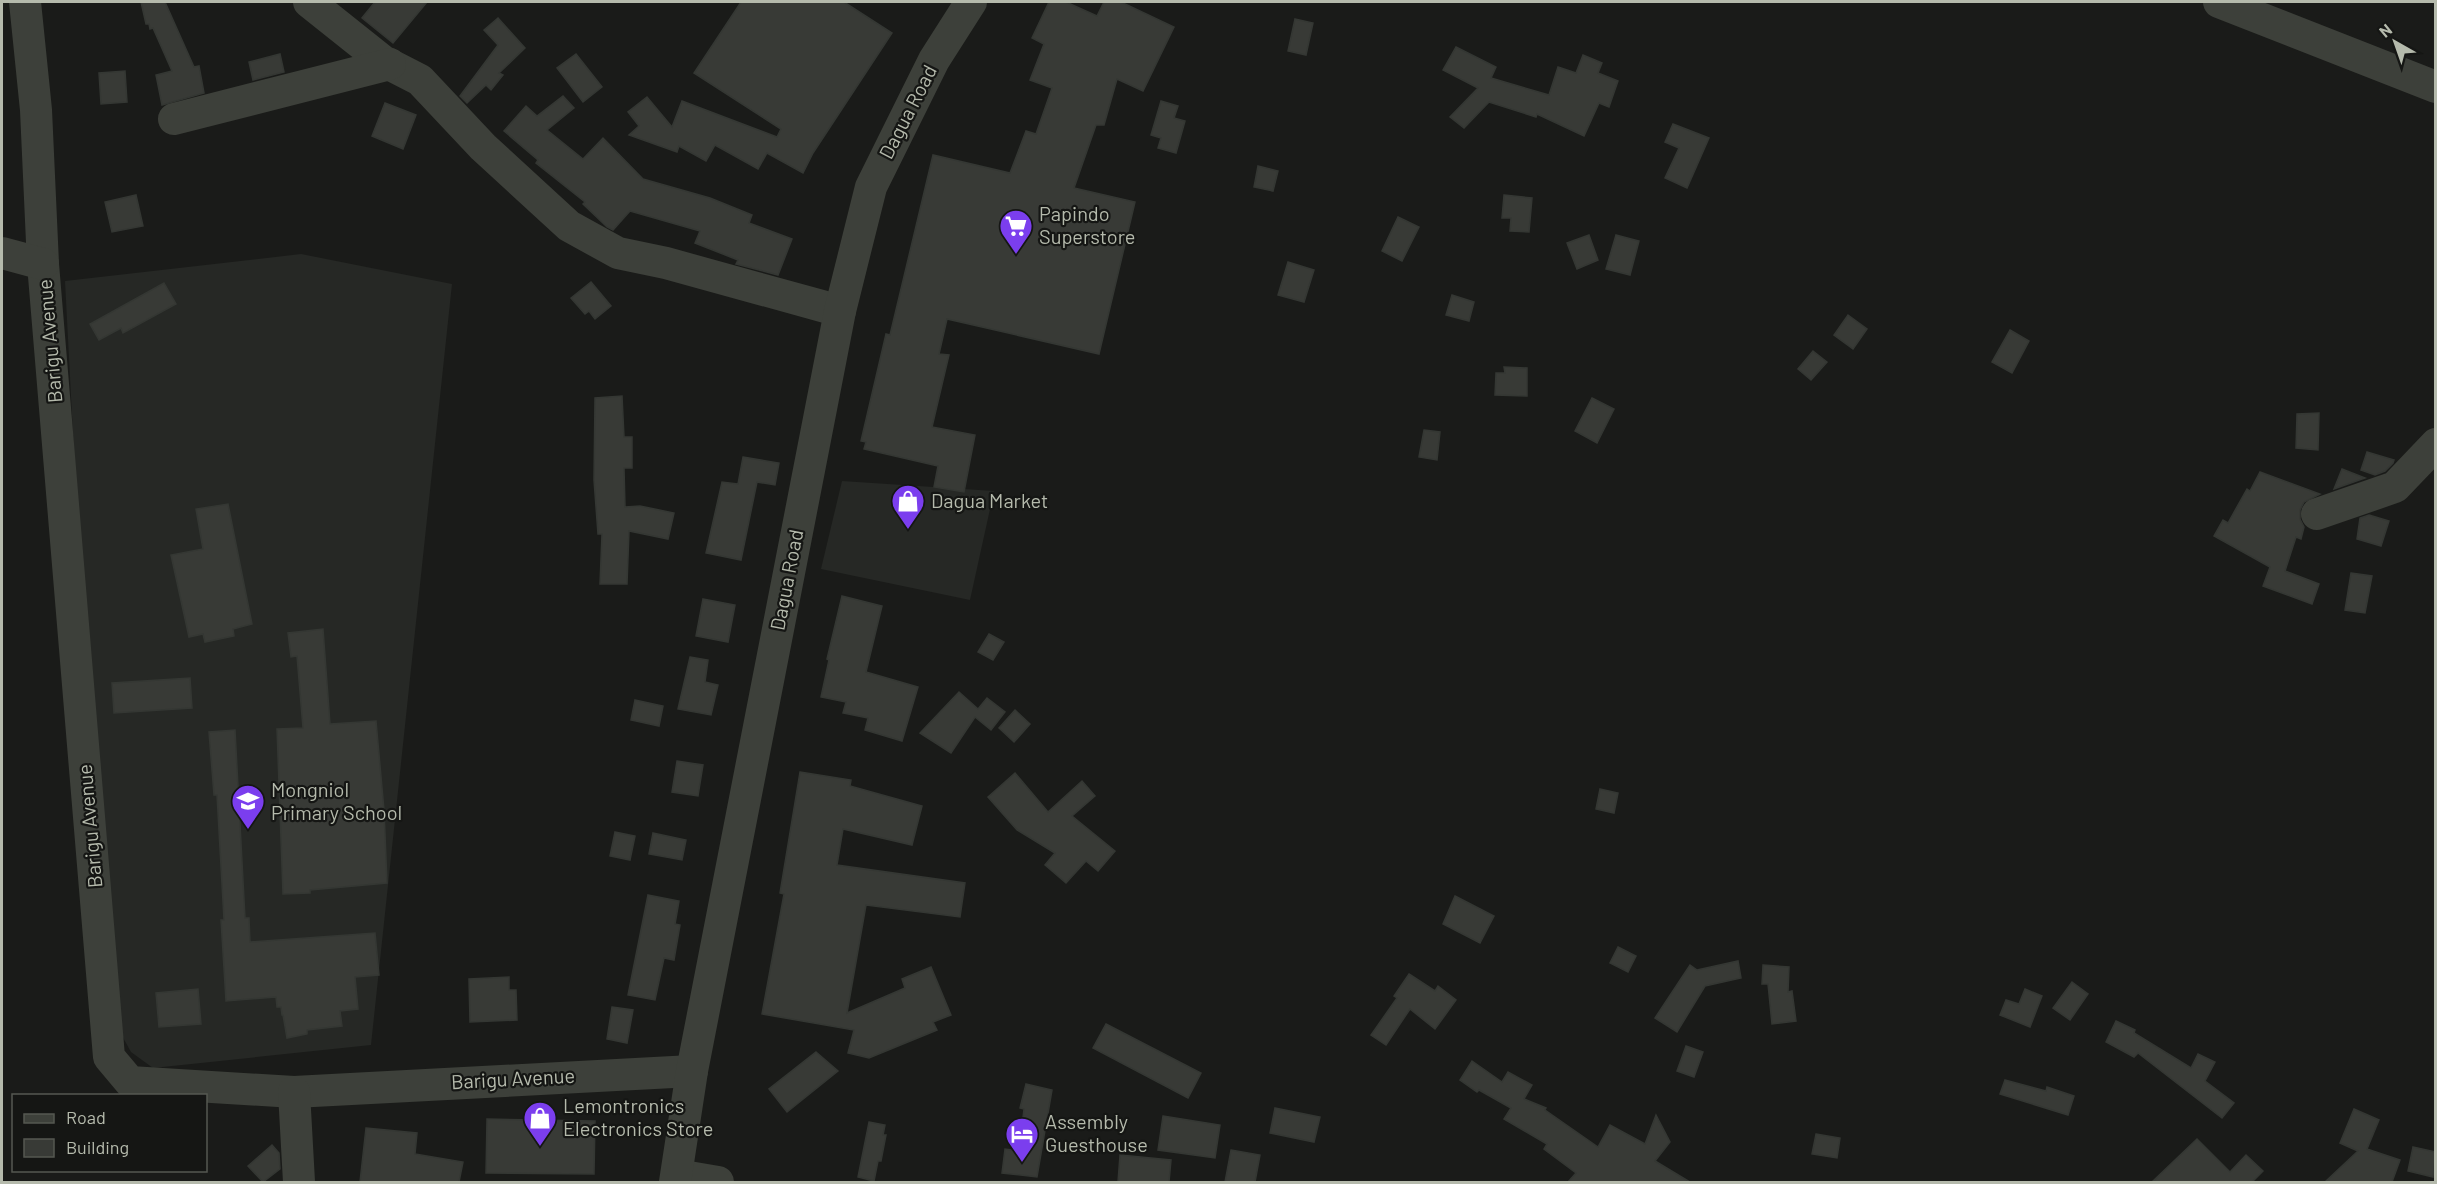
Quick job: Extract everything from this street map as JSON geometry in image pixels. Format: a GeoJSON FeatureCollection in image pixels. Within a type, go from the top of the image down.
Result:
{"type":"FeatureCollection","features":[{"type":"Feature","properties":{"kind":"street","name":"Barigu Avenue"},"geometry":{"type":"LineString","coordinates":[[25,2],[36,110],[43,264],[109,1057],[130,1082],[294,1092],[692,1071]]}},
{"type":"Feature","properties":{"kind":"street"},"geometry":{"type":"LineString","coordinates":[[309,2],[390,64],[420,80],[483,147],[569,226],[618,253],[666,263],[840,311]]}},
{"type":"Feature","properties":{"kind":"street","name":"Dagua Road"},"geometry":{"type":"LineString","coordinates":[[676,1179],[681,1131],[692,1071],[840,311],[871,187],[934,60],[971,2]]}},
{"type":"Feature","properties":{"kind":"street"},"geometry":{"type":"LineString","coordinates":[[2219,2],[2436,87]]}},
{"type":"Feature","properties":{"kind":"street"},"geometry":{"type":"LineString","coordinates":[[174,119],[390,64]]}},
{"type":"Feature","properties":{"kind":"street"},"geometry":{"type":"LineString","coordinates":[[2,253],[43,264]]}},
{"type":"Feature","properties":{"kind":"street"},"geometry":{"type":"LineString","coordinates":[[2317,514],[2395,487],[2436,444]]}},
{"type":"Feature","properties":{"kind":"street"},"geometry":{"type":"LineString","coordinates":[[294,1092],[298,1182]]}},
{"type":"Feature","properties":{"kind":"street"},"geometry":{"type":"LineString","coordinates":[[676,1179],[718,1182]]}},
{"type":"Feature","properties":{"kind":"shaded area","name":"Mongniol Primary School"},"geometry":{"type":"Polygon","coordinates":[[[301,254],[452,284],[371,1045],[153,1068],[131,1052],[121,1034],[83,627],[65,281],[301,254]]]}},
{"type":"Feature","properties":{"kind":"shaded area","name":"Dagua Market"},"geometry":{"type":"Polygon","coordinates":[[[842,481],[994,491],[970,600],[821,569],[842,481]]]}},
{"type":"Feature","properties":{"kind":"building"},"geometry":{"type":"Polygon","coordinates":[[[141,2],[165,2],[194,67],[199,66],[204,93],[162,105],[156,75],[172,71],[153,28],[150,29],[149,24],[146,24],[141,2]]]}},
{"type":"Feature","properties":{"kind":"building"},"geometry":{"type":"Polygon","coordinates":[[[375,2],[427,2],[393,43],[362,18],[375,2]]]}},
{"type":"Feature","properties":{"kind":"building"},"geometry":{"type":"Polygon","coordinates":[[[741,2],[844,2],[892,33],[813,153],[803,173],[767,153],[758,169],[715,145],[706,161],[679,146],[677,152],[629,135],[639,126],[628,112],[647,97],[672,127],[682,101],[777,137],[781,129],[694,73],[741,2]]]}},
{"type":"Feature","properties":{"kind":"building"},"geometry":{"type":"Polygon","coordinates":[[[1049,2],[1066,2],[1097,16],[1104,2],[1121,2],[1174,27],[1143,91],[1117,79],[1104,125],[1096,125],[1074,188],[1135,202],[1099,354],[947,319],[939,354],[949,355],[932,427],[975,435],[964,492],[934,487],[938,466],[864,449],[866,442],[861,441],[886,334],[890,335],[933,155],[1010,173],[1026,131],[1036,134],[1052,88],[1030,80],[1044,44],[1032,38],[1049,2]]]}},
{"type":"Feature","properties":{"kind":"building"},"geometry":{"type":"Polygon","coordinates":[[[498,18],[525,48],[499,73],[503,75],[491,90],[486,85],[467,103],[460,96],[498,45],[484,30],[498,18]]]}},
{"type":"Feature","properties":{"kind":"building"},"geometry":{"type":"Polygon","coordinates":[[[1295,19],[1313,23],[1306,55],[1288,51],[1295,19]]]}},
{"type":"Feature","properties":{"kind":"building"},"geometry":{"type":"Polygon","coordinates":[[[1456,47],[1496,67],[1491,78],[1549,95],[1558,67],[1576,73],[1583,55],[1602,63],[1598,73],[1618,81],[1609,107],[1599,103],[1584,136],[1537,114],[1536,117],[1489,102],[1464,128],[1450,117],[1478,88],[1443,70],[1456,47]]]}},
{"type":"Feature","properties":{"kind":"building"},"geometry":{"type":"Polygon","coordinates":[[[280,54],[284,72],[253,80],[249,62],[280,54]]]}},
{"type":"Feature","properties":{"kind":"building"},"geometry":{"type":"Polygon","coordinates":[[[576,54],[602,87],[583,102],[557,68],[576,54]]]}},
{"type":"Feature","properties":{"kind":"building"},"geometry":{"type":"Polygon","coordinates":[[[125,71],[127,102],[101,104],[99,73],[125,71]]]}},
{"type":"Feature","properties":{"kind":"building"},"geometry":{"type":"Polygon","coordinates":[[[563,96],[574,108],[547,130],[583,159],[603,138],[643,179],[710,198],[752,215],[749,223],[792,239],[778,275],[736,264],[738,260],[695,243],[700,231],[630,211],[613,230],[607,227],[583,204],[585,202],[536,163],[538,160],[504,131],[526,106],[537,116],[563,96]]]}},
{"type":"Feature","properties":{"kind":"building"},"geometry":{"type":"Polygon","coordinates":[[[1161,101],[1178,106],[1174,118],[1185,121],[1176,153],[1158,148],[1161,138],[1151,135],[1161,101]]]}},
{"type":"Feature","properties":{"kind":"building"},"geometry":{"type":"Polygon","coordinates":[[[385,103],[416,115],[403,149],[372,136],[385,103]]]}},
{"type":"Feature","properties":{"kind":"building"},"geometry":{"type":"Polygon","coordinates":[[[1673,124],[1709,138],[1687,188],[1665,178],[1679,148],[1665,142],[1673,124]]]}},
{"type":"Feature","properties":{"kind":"building"},"geometry":{"type":"Polygon","coordinates":[[[1258,166],[1278,171],[1273,191],[1254,187],[1258,166]]]}},
{"type":"Feature","properties":{"kind":"building"},"geometry":{"type":"Polygon","coordinates":[[[136,195],[143,226],[112,232],[105,202],[136,195]]]}},
{"type":"Feature","properties":{"kind":"building"},"geometry":{"type":"Polygon","coordinates":[[[1504,195],[1532,198],[1529,232],[1510,231],[1511,218],[1502,218],[1504,195]]]}},
{"type":"Feature","properties":{"kind":"building"},"geometry":{"type":"Polygon","coordinates":[[[1398,217],[1419,227],[1402,261],[1382,251],[1398,217]]]}},
{"type":"Feature","properties":{"kind":"building"},"geometry":{"type":"Polygon","coordinates":[[[1589,235],[1598,260],[1577,269],[1567,243],[1589,235]]]}},
{"type":"Feature","properties":{"kind":"building"},"geometry":{"type":"Polygon","coordinates":[[[1616,235],[1639,241],[1630,275],[1606,269],[1616,235]]]}},
{"type":"Feature","properties":{"kind":"building"},"geometry":{"type":"Polygon","coordinates":[[[1288,262],[1314,270],[1304,302],[1278,295],[1288,262]]]}},
{"type":"Feature","properties":{"kind":"building"},"geometry":{"type":"Polygon","coordinates":[[[591,282],[611,306],[595,319],[589,311],[585,314],[571,298],[591,282]]]}},
{"type":"Feature","properties":{"kind":"building"},"geometry":{"type":"Polygon","coordinates":[[[164,283],[176,304],[123,333],[121,328],[99,340],[90,324],[164,283]]]}},
{"type":"Feature","properties":{"kind":"building"},"geometry":{"type":"Polygon","coordinates":[[[1452,295],[1474,302],[1469,321],[1446,315],[1452,295]]]}},
{"type":"Feature","properties":{"kind":"building"},"geometry":{"type":"Polygon","coordinates":[[[1848,315],[1867,329],[1853,349],[1834,335],[1848,315]]]}},
{"type":"Feature","properties":{"kind":"building"},"geometry":{"type":"Polygon","coordinates":[[[2010,330],[2029,341],[2012,373],[1992,362],[2010,330]]]}},
{"type":"Feature","properties":{"kind":"building"},"geometry":{"type":"Polygon","coordinates":[[[1813,351],[1827,362],[1811,380],[1798,369],[1813,351]]]}},
{"type":"Feature","properties":{"kind":"building"},"geometry":{"type":"Polygon","coordinates":[[[1504,367],[1527,368],[1527,396],[1495,395],[1496,373],[1505,373],[1504,367]]]}},
{"type":"Feature","properties":{"kind":"building"},"geometry":{"type":"Polygon","coordinates":[[[622,396],[624,437],[632,437],[632,468],[624,468],[625,507],[640,506],[674,513],[668,539],[629,531],[627,584],[600,584],[602,534],[598,534],[594,480],[595,398],[622,396]]]}},
{"type":"Feature","properties":{"kind":"building"},"geometry":{"type":"Polygon","coordinates":[[[1592,398],[1614,409],[1597,443],[1575,431],[1592,398]]]}},
{"type":"Feature","properties":{"kind":"building"},"geometry":{"type":"Polygon","coordinates":[[[2319,413],[2318,450],[2296,448],[2297,414],[2319,413]]]}},
{"type":"Feature","properties":{"kind":"building"},"geometry":{"type":"Polygon","coordinates":[[[1424,430],[1440,432],[1437,460],[1419,457],[1424,430]]]}},
{"type":"Feature","properties":{"kind":"building"},"geometry":{"type":"Polygon","coordinates":[[[2367,452],[2394,460],[2393,463],[2385,471],[2375,475],[2361,470],[2367,452]]]}},
{"type":"Feature","properties":{"kind":"building"},"geometry":{"type":"Polygon","coordinates":[[[743,457],[779,463],[775,485],[757,482],[741,560],[706,553],[722,482],[738,484],[743,457]]]}},
{"type":"Feature","properties":{"kind":"building"},"geometry":{"type":"Polygon","coordinates":[[[2342,469],[2365,478],[2334,489],[2342,469]]]}},
{"type":"Feature","properties":{"kind":"building"},"geometry":{"type":"Polygon","coordinates":[[[2260,472],[2320,494],[2304,502],[2300,510],[2300,519],[2304,527],[2301,539],[2296,537],[2285,571],[2319,584],[2312,604],[2263,586],[2270,567],[2214,536],[2223,520],[2228,523],[2247,489],[2250,491],[2260,472]]]}},
{"type":"Feature","properties":{"kind":"building"},"geometry":{"type":"Polygon","coordinates":[[[228,504],[252,624],[233,629],[234,636],[205,642],[203,634],[189,637],[171,555],[203,549],[196,509],[228,504]]]}},
{"type":"Feature","properties":{"kind":"building"},"geometry":{"type":"Polygon","coordinates":[[[2369,515],[2389,521],[2381,546],[2357,539],[2360,518],[2369,515]]]}},
{"type":"Feature","properties":{"kind":"building"},"geometry":{"type":"Polygon","coordinates":[[[2351,573],[2372,576],[2365,613],[2345,610],[2351,573]]]}},
{"type":"Feature","properties":{"kind":"building"},"geometry":{"type":"Polygon","coordinates":[[[842,596],[882,606],[866,672],[918,687],[902,741],[865,730],[868,718],[843,713],[846,702],[821,697],[829,660],[827,659],[842,596]]]}},
{"type":"Feature","properties":{"kind":"building"},"geometry":{"type":"Polygon","coordinates":[[[703,599],[735,605],[728,642],[696,636],[703,599]]]}},
{"type":"Feature","properties":{"kind":"building"},"geometry":{"type":"Polygon","coordinates":[[[323,629],[330,724],[376,721],[384,810],[387,883],[310,890],[310,893],[283,894],[277,729],[303,728],[297,656],[291,657],[288,633],[323,629]]]}},
{"type":"Feature","properties":{"kind":"building"},"geometry":{"type":"Polygon","coordinates":[[[989,634],[1004,642],[993,660],[978,652],[989,634]]]}},
{"type":"Feature","properties":{"kind":"building"},"geometry":{"type":"Polygon","coordinates":[[[690,657],[708,660],[705,682],[718,685],[711,715],[678,709],[690,657]]]}},
{"type":"Feature","properties":{"kind":"building"},"geometry":{"type":"Polygon","coordinates":[[[190,678],[192,708],[114,713],[112,683],[190,678]]]}},
{"type":"Feature","properties":{"kind":"building"},"geometry":{"type":"Polygon","coordinates":[[[959,692],[978,709],[987,698],[1005,712],[991,730],[975,717],[951,753],[920,733],[959,692]]]}},
{"type":"Feature","properties":{"kind":"building"},"geometry":{"type":"Polygon","coordinates":[[[635,700],[663,706],[659,726],[631,720],[635,700]]]}},
{"type":"Feature","properties":{"kind":"building"},"geometry":{"type":"Polygon","coordinates":[[[1015,710],[1030,724],[1014,742],[999,728],[1015,710]]]}},
{"type":"Feature","properties":{"kind":"building"},"geometry":{"type":"Polygon","coordinates":[[[235,730],[245,918],[249,918],[250,942],[375,933],[379,975],[355,977],[358,1009],[340,1011],[342,1026],[307,1030],[307,1034],[287,1038],[281,1007],[277,1007],[276,997],[226,1001],[217,795],[214,795],[209,732],[235,730]]]}},
{"type":"Feature","properties":{"kind":"building"},"geometry":{"type":"Polygon","coordinates":[[[677,761],[703,765],[698,796],[672,792],[677,761]]]}},
{"type":"Feature","properties":{"kind":"building"},"geometry":{"type":"Polygon","coordinates":[[[800,772],[851,780],[850,786],[922,806],[912,845],[843,829],[837,865],[965,883],[960,917],[866,905],[847,1013],[905,988],[902,979],[931,967],[951,1015],[933,1022],[937,1030],[869,1058],[848,1053],[854,1030],[762,1014],[784,894],[780,893],[800,772]]]}},
{"type":"Feature","properties":{"kind":"building"},"geometry":{"type":"Polygon","coordinates":[[[1015,773],[1048,812],[1082,781],[1095,796],[1072,816],[1115,851],[1098,871],[1086,861],[1066,883],[1045,865],[1055,853],[1017,830],[988,797],[1015,773]]]}},
{"type":"Feature","properties":{"kind":"building"},"geometry":{"type":"Polygon","coordinates":[[[1600,789],[1618,793],[1614,813],[1596,809],[1600,789]]]}},
{"type":"Feature","properties":{"kind":"building"},"geometry":{"type":"Polygon","coordinates":[[[615,832],[635,836],[630,860],[610,856],[615,832]]]}},
{"type":"Feature","properties":{"kind":"building"},"geometry":{"type":"Polygon","coordinates":[[[653,833],[686,840],[682,860],[649,854],[653,833]]]}},
{"type":"Feature","properties":{"kind":"building"},"geometry":{"type":"Polygon","coordinates":[[[648,895],[679,901],[675,924],[680,925],[674,960],[664,958],[655,1000],[628,995],[648,895]]]}},
{"type":"Feature","properties":{"kind":"building"},"geometry":{"type":"Polygon","coordinates":[[[1455,896],[1494,916],[1480,943],[1443,924],[1455,896]]]}},
{"type":"Feature","properties":{"kind":"building"},"geometry":{"type":"Polygon","coordinates":[[[1618,947],[1636,956],[1628,972],[1610,963],[1618,947]]]}},
{"type":"Feature","properties":{"kind":"building"},"geometry":{"type":"Polygon","coordinates":[[[1738,961],[1741,978],[1705,986],[1677,1032],[1655,1018],[1690,965],[1697,970],[1738,961]]]}},
{"type":"Feature","properties":{"kind":"building"},"geometry":{"type":"Polygon","coordinates":[[[1763,965],[1789,967],[1788,992],[1792,991],[1796,1021],[1772,1024],[1768,984],[1762,984],[1763,965]]]}},
{"type":"Feature","properties":{"kind":"building"},"geometry":{"type":"Polygon","coordinates":[[[1409,974],[1435,991],[1438,986],[1456,1000],[1435,1029],[1410,1009],[1386,1045],[1371,1035],[1397,998],[1394,996],[1409,974]]]}},
{"type":"Feature","properties":{"kind":"building"},"geometry":{"type":"Polygon","coordinates":[[[509,977],[509,990],[516,990],[517,1020],[470,1022],[469,979],[509,977]]]}},
{"type":"Feature","properties":{"kind":"building"},"geometry":{"type":"Polygon","coordinates":[[[2072,982],[2088,994],[2070,1020],[2053,1008],[2072,982]]]}},
{"type":"Feature","properties":{"kind":"building"},"geometry":{"type":"Polygon","coordinates":[[[198,989],[201,1024],[159,1027],[156,993],[198,989]]]}},
{"type":"Feature","properties":{"kind":"building"},"geometry":{"type":"Polygon","coordinates":[[[2025,989],[2042,996],[2030,1027],[2000,1015],[2006,1000],[2019,1004],[2025,989]]]}},
{"type":"Feature","properties":{"kind":"building"},"geometry":{"type":"Polygon","coordinates":[[[612,1007],[633,1010],[627,1043],[607,1039],[612,1007]]]}},
{"type":"Feature","properties":{"kind":"building"},"geometry":{"type":"Polygon","coordinates":[[[2116,1021],[2135,1030],[2134,1033],[2191,1068],[2198,1054],[2215,1062],[2205,1081],[2234,1103],[2222,1118],[2138,1053],[2134,1057],[2106,1042],[2116,1021]]]}},
{"type":"Feature","properties":{"kind":"building"},"geometry":{"type":"Polygon","coordinates":[[[1106,1024],[1201,1073],[1188,1098],[1093,1048],[1106,1024]]]}},
{"type":"Feature","properties":{"kind":"building"},"geometry":{"type":"Polygon","coordinates":[[[1686,1046],[1703,1052],[1694,1077],[1677,1071],[1686,1046]]]}},
{"type":"Feature","properties":{"kind":"building"},"geometry":{"type":"Polygon","coordinates":[[[816,1052],[838,1071],[787,1112],[769,1089],[816,1052]]]}},
{"type":"Feature","properties":{"kind":"building"},"geometry":{"type":"Polygon","coordinates":[[[1472,1061],[1502,1082],[1508,1072],[1532,1085],[1524,1099],[1546,1108],[1545,1110],[1598,1147],[1610,1125],[1645,1144],[1656,1115],[1670,1142],[1655,1161],[1690,1182],[1568,1182],[1576,1173],[1544,1149],[1547,1144],[1504,1119],[1511,1108],[1479,1090],[1477,1092],[1460,1080],[1472,1061]]]}},
{"type":"Feature","properties":{"kind":"building"},"geometry":{"type":"Polygon","coordinates":[[[2005,1080],[2046,1091],[2047,1087],[2074,1096],[2068,1115],[2000,1094],[2005,1080]]]}},
{"type":"Feature","properties":{"kind":"building"},"geometry":{"type":"Polygon","coordinates":[[[1026,1084],[1052,1090],[1037,1177],[1002,1173],[1005,1149],[1019,1151],[1024,1109],[1020,1108],[1026,1084]]]}},
{"type":"Feature","properties":{"kind":"building"},"geometry":{"type":"Polygon","coordinates":[[[1275,1108],[1320,1117],[1314,1142],[1270,1133],[1275,1108]]]}},
{"type":"Feature","properties":{"kind":"building"},"geometry":{"type":"Polygon","coordinates":[[[2354,1109],[2379,1120],[2367,1149],[2400,1160],[2392,1182],[2325,1182],[2358,1151],[2340,1143],[2354,1109]]]}},
{"type":"Feature","properties":{"kind":"building"},"geometry":{"type":"Polygon","coordinates":[[[1163,1116],[1220,1125],[1215,1158],[1158,1150],[1163,1116]]]}},
{"type":"Feature","properties":{"kind":"building","name":"Lemontronics Electronics Store"},"geometry":{"type":"Polygon","coordinates":[[[487,1119],[595,1121],[594,1174],[486,1173],[487,1119]]]}},
{"type":"Feature","properties":{"kind":"building"},"geometry":{"type":"Polygon","coordinates":[[[869,1122],[885,1125],[883,1135],[886,1135],[874,1181],[858,1177],[869,1122]]]}},
{"type":"Feature","properties":{"kind":"building"},"geometry":{"type":"Polygon","coordinates":[[[366,1128],[417,1133],[415,1154],[463,1162],[459,1182],[360,1182],[366,1128]]]}},
{"type":"Feature","properties":{"kind":"building"},"geometry":{"type":"Polygon","coordinates":[[[1816,1134],[1840,1138],[1837,1158],[1812,1154],[1816,1134]]]}},
{"type":"Feature","properties":{"kind":"building"},"geometry":{"type":"Polygon","coordinates":[[[2197,1139],[2230,1172],[2246,1155],[2263,1171],[2252,1182],[2152,1182],[2197,1139]]]}},
{"type":"Feature","properties":{"kind":"building"},"geometry":{"type":"Polygon","coordinates":[[[272,1145],[279,1153],[280,1169],[263,1182],[248,1166],[272,1145]]]}},
{"type":"Feature","properties":{"kind":"building"},"geometry":{"type":"Polygon","coordinates":[[[2413,1147],[2436,1152],[2433,1177],[2408,1171],[2413,1147]]]}},
{"type":"Feature","properties":{"kind":"building"},"geometry":{"type":"Polygon","coordinates":[[[1231,1150],[1260,1155],[1255,1182],[1225,1182],[1231,1150]]]}},
{"type":"Feature","properties":{"kind":"building"},"geometry":{"type":"Polygon","coordinates":[[[1120,1155],[1171,1160],[1169,1182],[1118,1182],[1120,1155]]]}},
{"type":"Feature","properties":{"kind":"place","name":"Papindo Superstore"},"geometry":{"type":"Point","coordinates":[1016,255]}},
{"type":"Feature","properties":{"kind":"place","name":"Dagua Market"},"geometry":{"type":"Point","coordinates":[908,530]}},
{"type":"Feature","properties":{"kind":"place","name":"Mongniol Primary School"},"geometry":{"type":"Point","coordinates":[248,830]}},
{"type":"Feature","properties":{"kind":"place","name":"Lemontronics Electronics Store"},"geometry":{"type":"Point","coordinates":[540,1147]}},
{"type":"Feature","properties":{"kind":"place","name":"Assembly Guesthouse"},"geometry":{"type":"Point","coordinates":[1022,1163]}}]}
